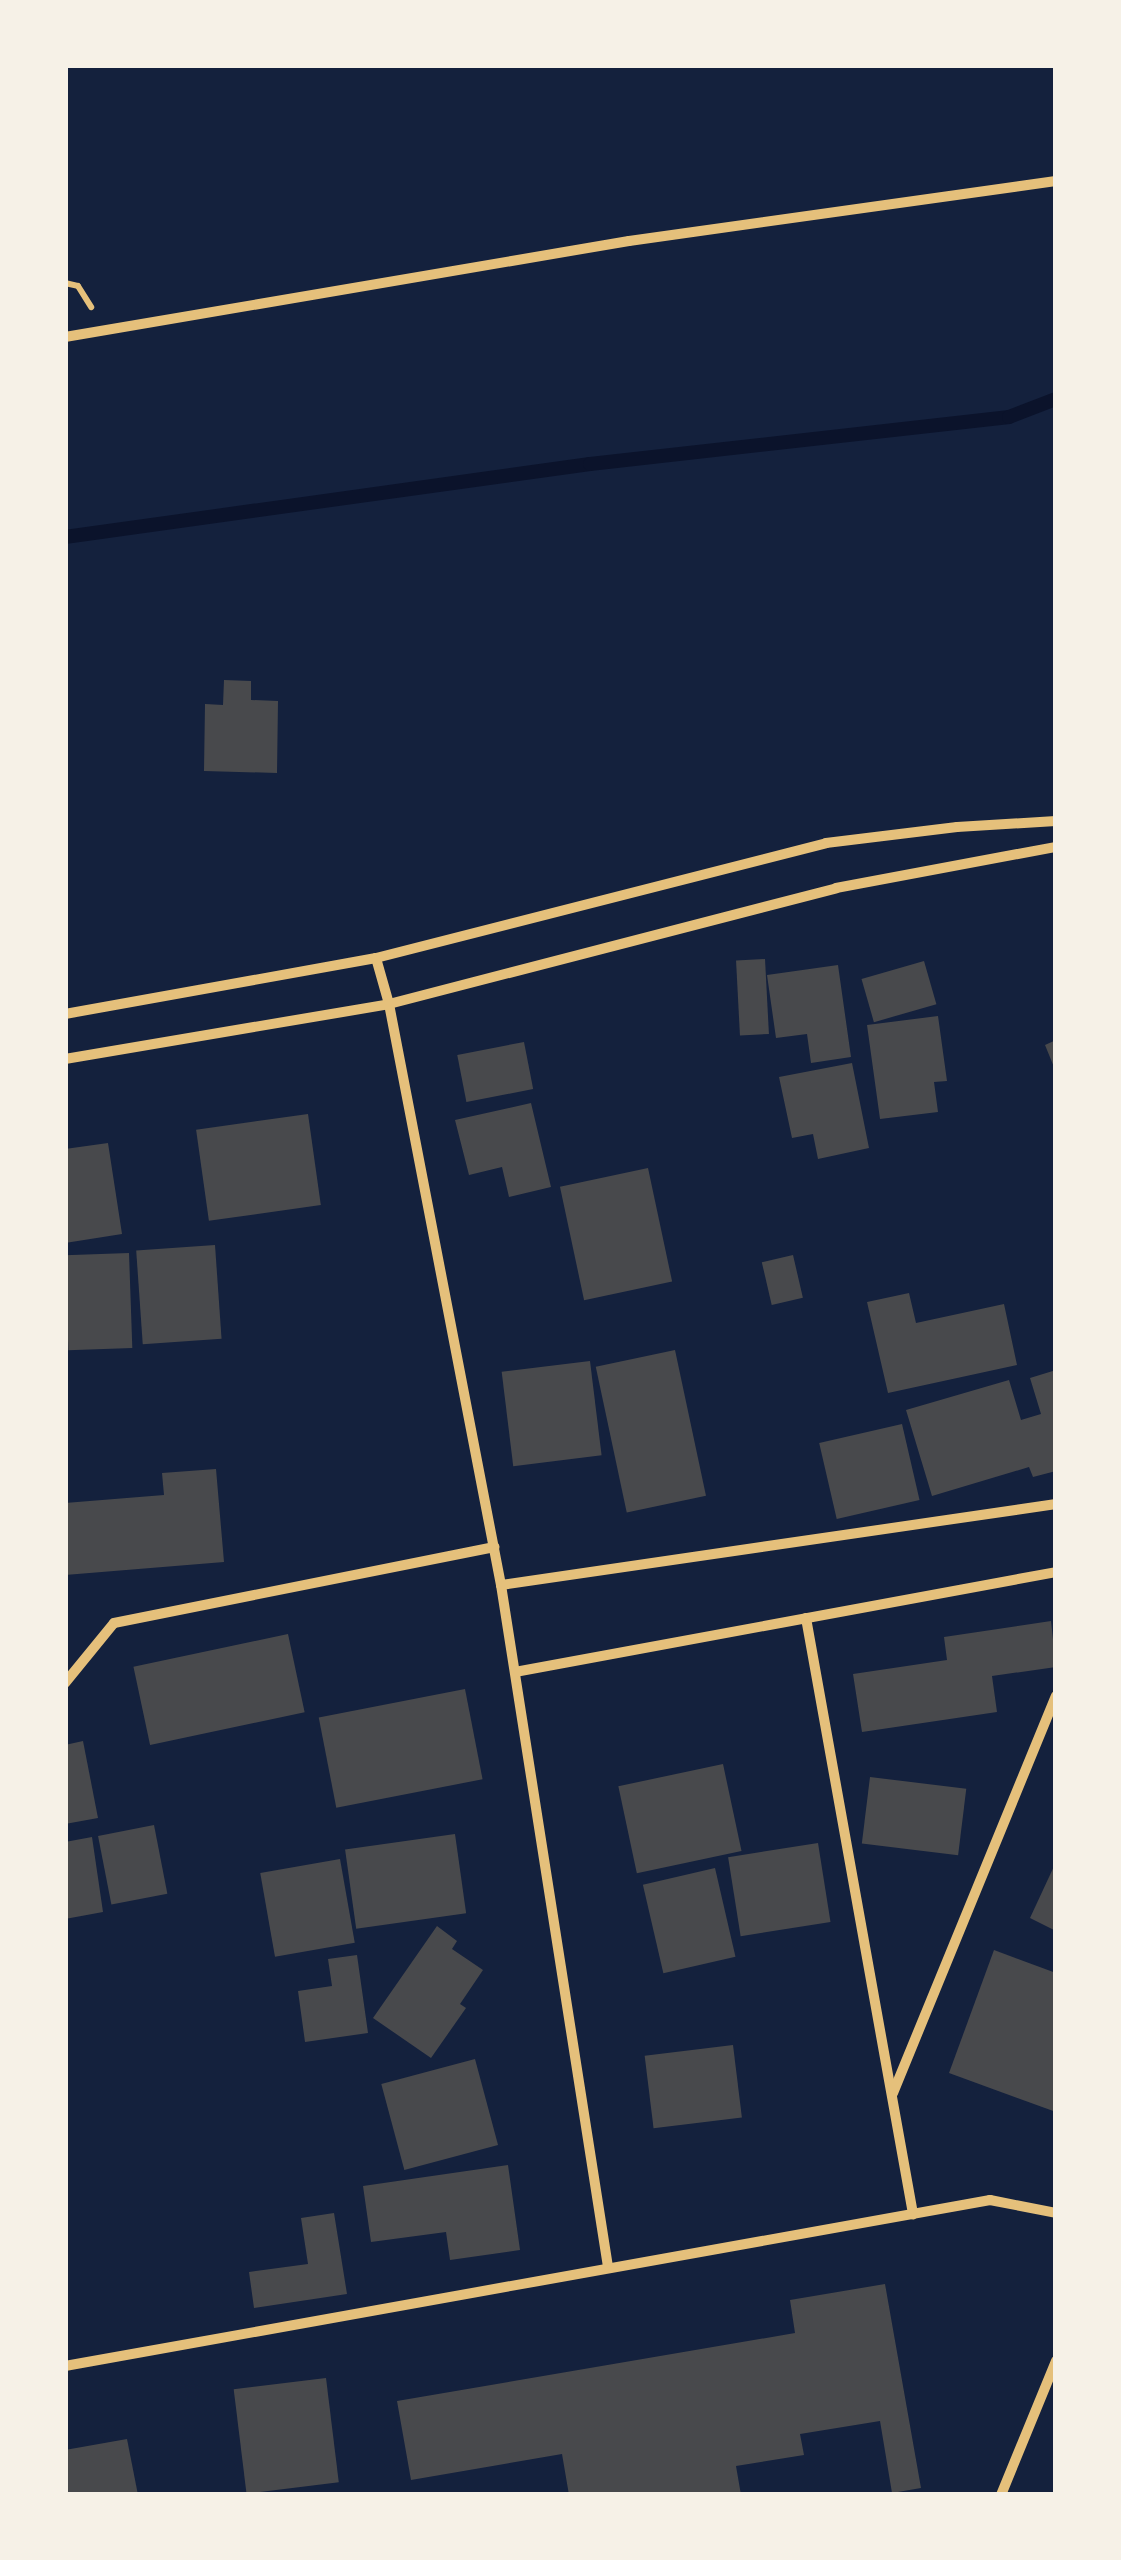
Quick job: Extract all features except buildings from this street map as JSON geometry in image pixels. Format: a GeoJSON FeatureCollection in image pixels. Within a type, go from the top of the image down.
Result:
{"type":"FeatureCollection","features":[{"type":"Feature","properties":{"kind":"street"},"geometry":{"type":"LineString","coordinates":[[65,337],[629,241],[1056,180]]}},
{"type":"Feature","properties":{"kind":"street"},"geometry":{"type":"LineString","coordinates":[[65,1014],[376,958],[826,843],[957,827],[1056,821]]}},
{"type":"Feature","properties":{"kind":"street"},"geometry":{"type":"LineString","coordinates":[[65,1059],[389,1004],[836,888],[1056,847]]}},
{"type":"Feature","properties":{"kind":"street"},"geometry":{"type":"LineString","coordinates":[[376,958],[389,1004],[501,1585],[608,2268]]}},
{"type":"Feature","properties":{"kind":"street"},"geometry":{"type":"LineString","coordinates":[[501,1585],[1056,1504]]}},
{"type":"Feature","properties":{"kind":"street"},"geometry":{"type":"LineString","coordinates":[[65,1683],[114,1623],[494,1547]]}},
{"type":"Feature","properties":{"kind":"street"},"geometry":{"type":"LineString","coordinates":[[515,1672],[1056,1572]]}},
{"type":"Feature","properties":{"kind":"street"},"geometry":{"type":"LineString","coordinates":[[806,1618],[913,2214]]}},
{"type":"Feature","properties":{"kind":"street"},"geometry":{"type":"LineString","coordinates":[[892,2096],[1056,1696]]}},
{"type":"Feature","properties":{"kind":"street"},"geometry":{"type":"LineString","coordinates":[[65,2366],[990,2200],[1016,2202],[1056,2213]]}},
{"type":"Feature","properties":{"kind":"street"},"geometry":{"type":"LineString","coordinates":[[1001,2495],[1056,2361]]}},
{"type":"Feature","properties":{"kind":"waterway"},"geometry":{"type":"LineString","coordinates":[[65,537],[590,464],[1009,417],[1056,399]]}}]}
